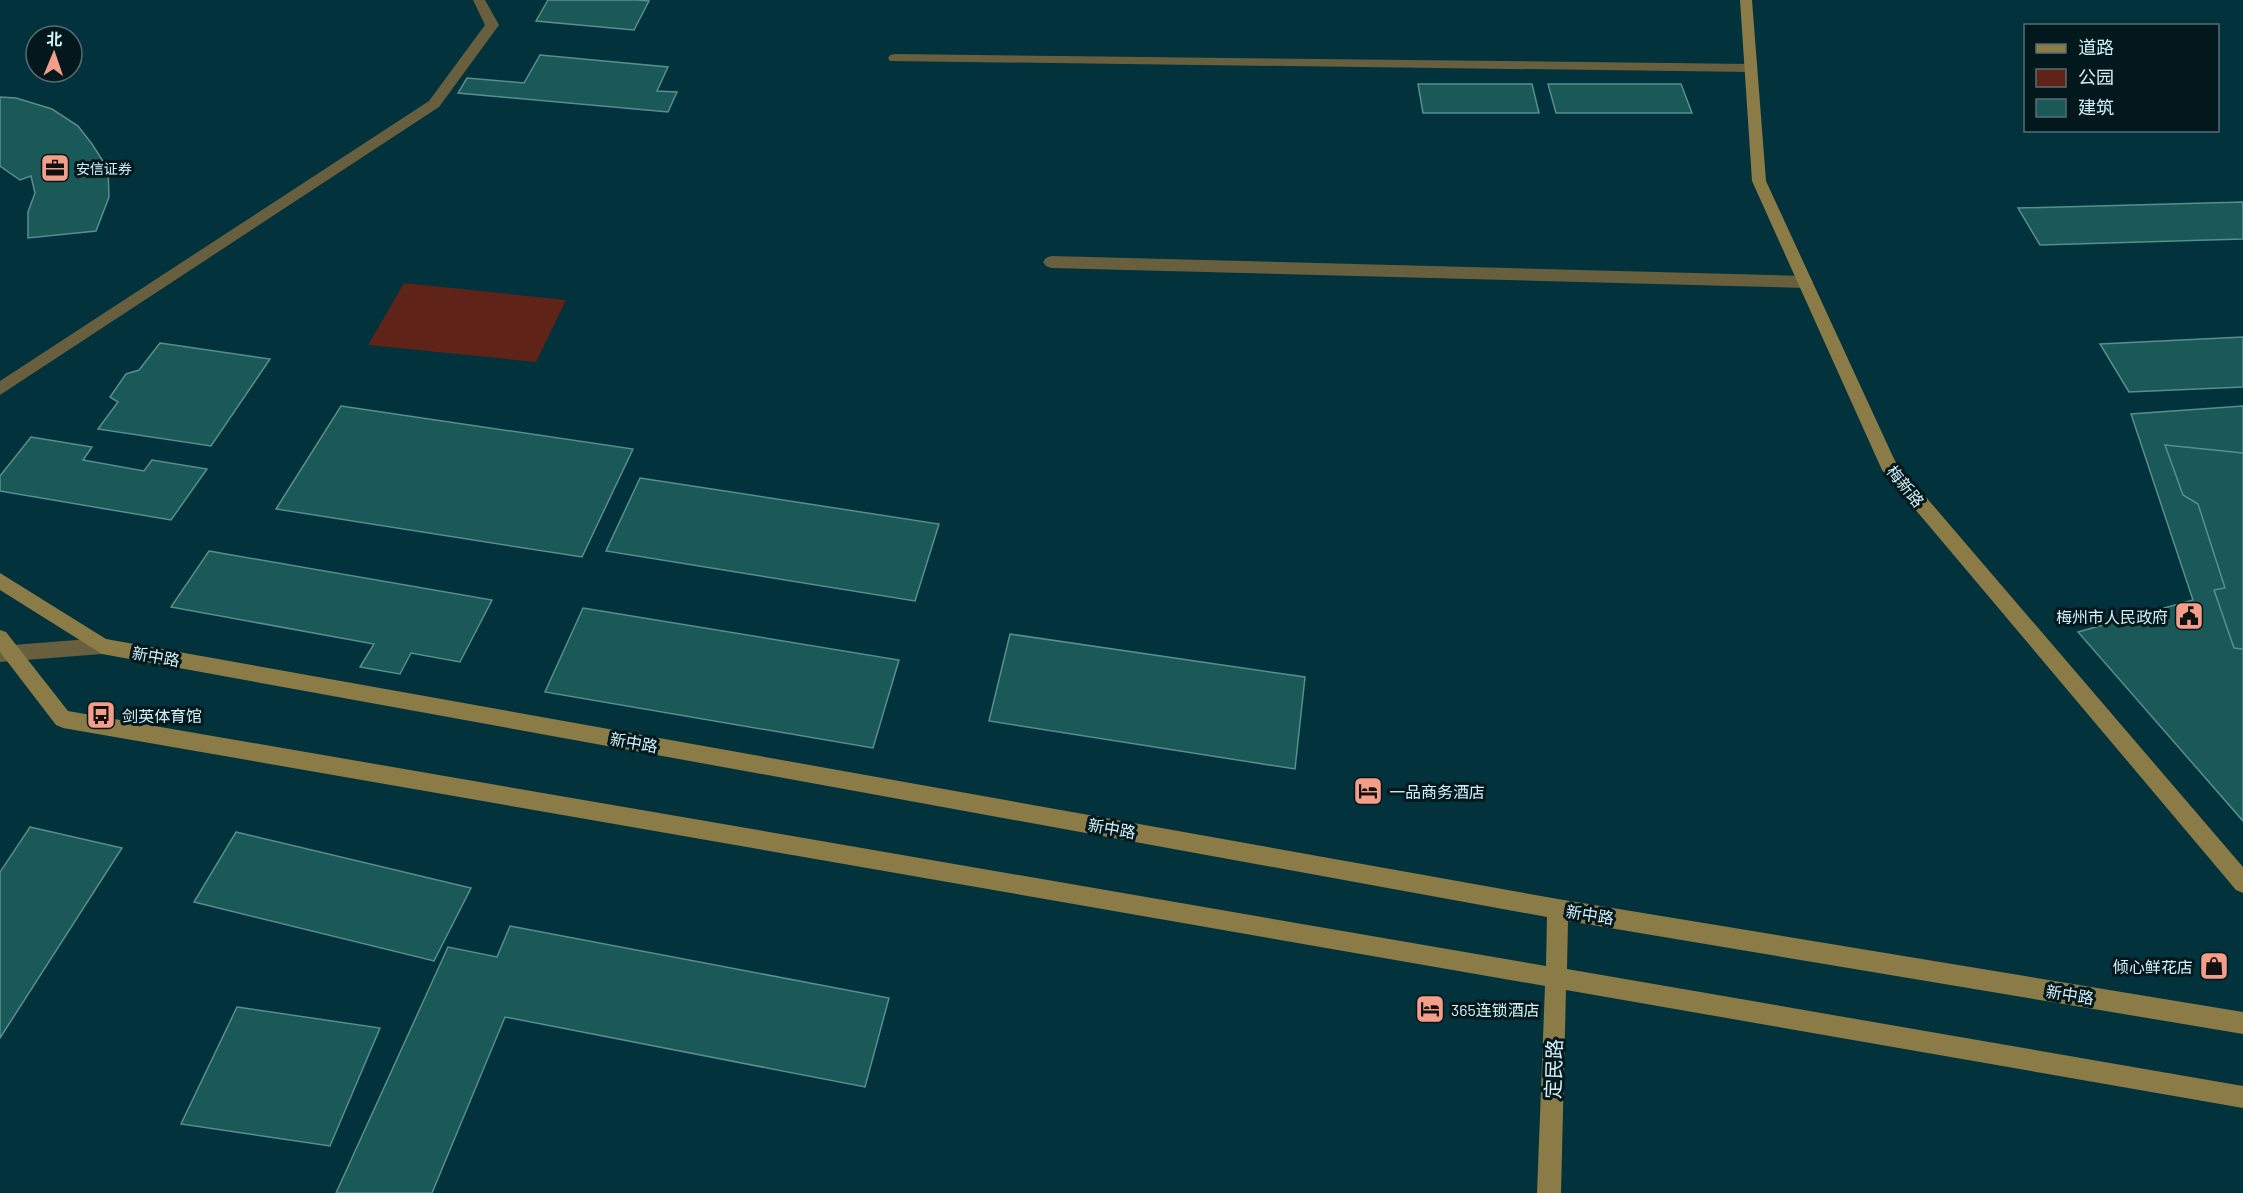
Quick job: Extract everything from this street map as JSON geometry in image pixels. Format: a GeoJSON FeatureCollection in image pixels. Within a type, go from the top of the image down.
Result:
{"type":"FeatureCollection","features":[{"type":"Feature","properties":{"kind":"main road","name":"梅新路"},"geometry":{"type":"LineString","coordinates":[[1746,0],[1759,181],[1888,465],[2243,883]]}},
{"type":"Feature","properties":{"kind":"main road","name":"新中路"},"geometry":{"type":"LineString","coordinates":[[0,581],[102,646],[1558,909],[2243,1023]]}},
{"type":"Feature","properties":{"kind":"main road"},"geometry":{"type":"LineString","coordinates":[[0,638],[63,719],[2243,1097]]}},
{"type":"Feature","properties":{"kind":"main road","name":"定民路"},"geometry":{"type":"LineString","coordinates":[[1549,1193],[1558,909]]}},
{"type":"Feature","properties":{"kind":"street"},"geometry":{"type":"LineString","coordinates":[[0,389],[434,104],[492,25],[479,0]]}},
{"type":"Feature","properties":{"kind":"street"},"geometry":{"type":"LineString","coordinates":[[895,58],[1751,68]]}},
{"type":"Feature","properties":{"kind":"street"},"geometry":{"type":"LineString","coordinates":[[1051,262],[1805,282]]}},
{"type":"Feature","properties":{"kind":"street"},"geometry":{"type":"LineString","coordinates":[[0,654],[102,646]]}},
{"type":"Feature","properties":{"kind":"green space"},"geometry":{"type":"Polygon","coordinates":[[[404,283],[566,300],[536,362],[368,345],[404,283]]]}},
{"type":"Feature","properties":{"kind":"building"},"geometry":{"type":"Polygon","coordinates":[[[548,0],[649,1],[634,30],[536,21],[548,0]]]}},
{"type":"Feature","properties":{"kind":"building"},"geometry":{"type":"Polygon","coordinates":[[[540,55],[668,67],[657,91],[677,92],[668,112],[458,93],[467,78],[524,83],[540,55]]]}},
{"type":"Feature","properties":{"kind":"building"},"geometry":{"type":"Polygon","coordinates":[[[1418,84],[1532,84],[1539,113],[1423,113],[1418,84]]]}},
{"type":"Feature","properties":{"kind":"building"},"geometry":{"type":"Polygon","coordinates":[[[1548,84],[1681,84],[1692,113],[1556,113],[1548,84]]]}},
{"type":"Feature","properties":{"kind":"building","name":"安信证券"},"geometry":{"type":"Polygon","coordinates":[[[0,97],[16,98],[52,109],[78,126],[92,144],[108,169],[109,197],[96,231],[28,238],[28,212],[35,193],[31,176],[20,180],[0,166],[0,97]]]}},
{"type":"Feature","properties":{"kind":"building"},"geometry":{"type":"Polygon","coordinates":[[[2243,202],[2243,239],[2040,245],[2018,208],[2243,202]]]}},
{"type":"Feature","properties":{"kind":"building"},"geometry":{"type":"Polygon","coordinates":[[[2243,337],[2243,387],[2129,392],[2100,344],[2243,337]]]}},
{"type":"Feature","properties":{"kind":"building"},"geometry":{"type":"Polygon","coordinates":[[[160,343],[270,359],[211,446],[98,429],[118,402],[110,397],[126,374],[139,370],[160,343]]]}},
{"type":"Feature","properties":{"kind":"building"},"geometry":{"type":"Polygon","coordinates":[[[341,406],[633,449],[582,557],[276,509],[341,406]]]}},
{"type":"Feature","properties":{"kind":"building","name":"梅州市人民政府"},"geometry":{"type":"Polygon","coordinates":[[[2243,406],[2243,821],[2078,632],[2193,600],[2131,414],[2243,406]]]}},
{"type":"Feature","properties":{"kind":"building"},"geometry":{"type":"Polygon","coordinates":[[[31,437],[92,447],[83,460],[144,471],[152,460],[207,469],[171,520],[0,491],[0,476],[31,437]]]}},
{"type":"Feature","properties":{"kind":"building"},"geometry":{"type":"Polygon","coordinates":[[[2165,445],[2243,453],[2243,649],[2234,648],[2214,590],[2225,588],[2198,504],[2183,495],[2165,445]]]}},
{"type":"Feature","properties":{"kind":"building"},"geometry":{"type":"Polygon","coordinates":[[[640,478],[939,524],[915,601],[606,551],[640,478]]]}},
{"type":"Feature","properties":{"kind":"building"},"geometry":{"type":"Polygon","coordinates":[[[209,551],[492,600],[460,662],[411,653],[400,674],[360,667],[374,644],[171,607],[209,551]]]}},
{"type":"Feature","properties":{"kind":"building"},"geometry":{"type":"Polygon","coordinates":[[[583,608],[899,660],[873,748],[545,692],[583,608]]]}},
{"type":"Feature","properties":{"kind":"building"},"geometry":{"type":"Polygon","coordinates":[[[1010,634],[1305,677],[1295,769],[989,721],[1010,634]]]}},
{"type":"Feature","properties":{"kind":"building"},"geometry":{"type":"Polygon","coordinates":[[[30,827],[122,848],[0,1038],[0,872],[30,827]]]}},
{"type":"Feature","properties":{"kind":"building"},"geometry":{"type":"Polygon","coordinates":[[[236,832],[471,888],[434,961],[194,902],[236,832]]]}},
{"type":"Feature","properties":{"kind":"building"},"geometry":{"type":"Polygon","coordinates":[[[510,926],[889,998],[865,1087],[505,1017],[432,1193],[336,1193],[448,947],[497,957],[510,926]]]}},
{"type":"Feature","properties":{"kind":"building"},"geometry":{"type":"Polygon","coordinates":[[[237,1007],[380,1028],[330,1146],[181,1124],[237,1007]]]}},
{"type":"Feature","properties":{"kind":"place","name":"安信证券"},"geometry":{"type":"Point","coordinates":[55,168]}},
{"type":"Feature","properties":{"kind":"place","name":"梅州市人民政府"},"geometry":{"type":"Point","coordinates":[2189,616]}},
{"type":"Feature","properties":{"kind":"place","name":"剑英体育馆"},"geometry":{"type":"Point","coordinates":[101,715]}},
{"type":"Feature","properties":{"kind":"place","name":"一品商务酒店"},"geometry":{"type":"Point","coordinates":[1368,791]}},
{"type":"Feature","properties":{"kind":"place","name":"倾心鲜花店"},"geometry":{"type":"Point","coordinates":[2214,966]}},
{"type":"Feature","properties":{"kind":"place","name":"365连锁酒店"},"geometry":{"type":"Point","coordinates":[1430,1009]}}]}
